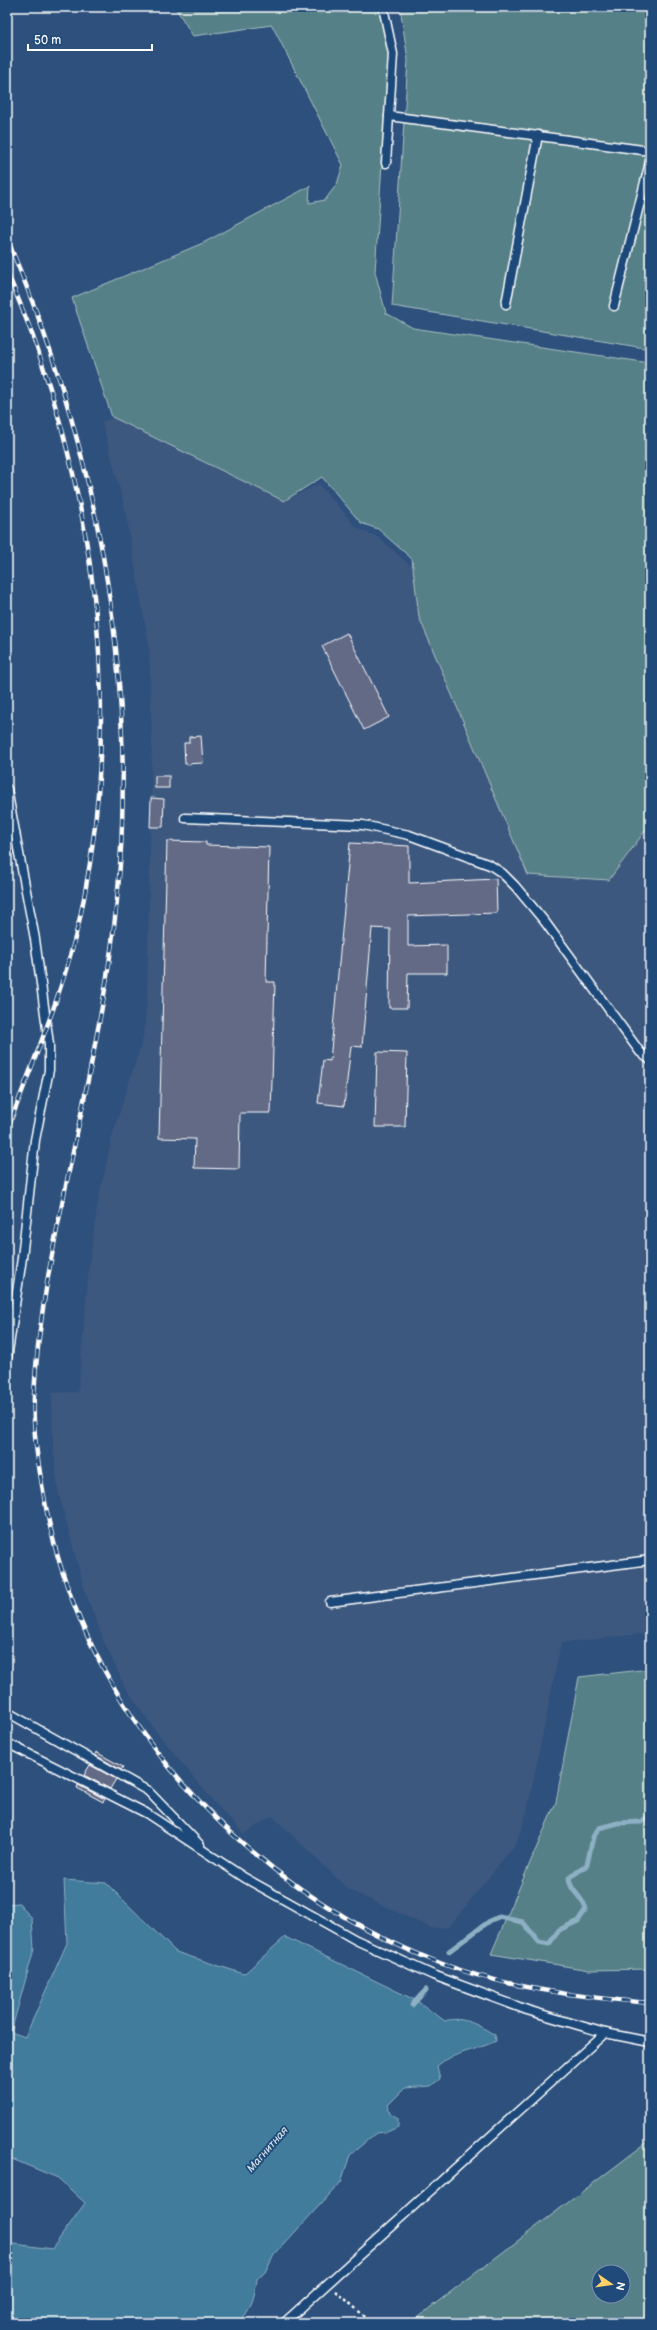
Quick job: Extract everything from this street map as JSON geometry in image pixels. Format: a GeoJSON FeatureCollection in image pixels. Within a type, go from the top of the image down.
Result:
{"type":"FeatureCollection","features":[{"type":"Feature","properties":{"kind":"lane"},"geometry":{"type":"LineString","coordinates":[[383,7],[393,54],[386,163]]}},
{"type":"Feature","properties":{"kind":"lane"},"geometry":{"type":"LineString","coordinates":[[389,116],[650,151]]}},
{"type":"Feature","properties":{"kind":"lane"},"geometry":{"type":"LineString","coordinates":[[506,304],[538,135]]}},
{"type":"Feature","properties":{"kind":"lane"},"geometry":{"type":"LineString","coordinates":[[614,306],[650,162]]}},
{"type":"Feature","properties":{"kind":"lane"},"geometry":{"type":"LineString","coordinates":[[7,789],[35,939],[49,1044],[49,1064],[35,1140],[22,1258],[7,1359]]}},
{"type":"Feature","properties":{"kind":"lane"},"geometry":{"type":"LineString","coordinates":[[184,818],[362,825],[409,835],[490,865],[502,873],[530,903],[640,1052],[650,1060]]}},
{"type":"Feature","properties":{"kind":"lane"},"geometry":{"type":"LineString","coordinates":[[330,1602],[650,1560]]}},
{"type":"Feature","properties":{"kind":"lane"},"geometry":{"type":"LineString","coordinates":[[7,1712],[148,1791],[210,1856]]}},
{"type":"Feature","properties":{"kind":"lane"},"geometry":{"type":"LineString","coordinates":[[7,1743],[146,1813],[210,1856],[311,1916],[356,1940],[404,1962],[527,2010],[605,2033],[650,2042]]}},
{"type":"Feature","properties":{"kind":"lane"},"geometry":{"type":"LineString","coordinates":[[284,2323],[605,2033]]}},
{"type":"Feature","properties":{"kind":"path"},"geometry":{"type":"LineString","coordinates":[[327,2283],[372,2323]]}},
{"type":"Feature","properties":{"kind":"shaded area"},"geometry":{"type":"Polygon","coordinates":[[[199,380],[284,501],[319,484],[356,527],[379,538],[409,564],[515,568],[650,713],[650,1192],[647,1193],[650,1200],[650,1633],[561,1643],[527,1812],[517,1842],[449,1927],[431,1928],[349,1890],[272,1816],[244,1834],[213,1801],[155,1730],[125,1687],[105,1644],[85,1592],[58,1491],[53,1446],[52,1393],[78,1392],[89,1266],[98,1201],[113,1133],[143,1038],[147,1001],[152,745],[149,646],[125,509],[102,422],[199,380]]]}},
{"type":"Feature","properties":{"kind":"green space"},"geometry":{"type":"Polygon","coordinates":[[[175,7],[380,7],[390,40],[375,272],[386,313],[413,328],[650,363],[650,824],[609,880],[528,875],[419,617],[412,559],[378,529],[361,523],[322,477],[284,501],[112,417],[72,298],[203,243],[310,186],[309,203],[325,200],[337,184],[343,165],[272,25],[193,36],[175,7]]]}},
{"type":"Feature","properties":{"kind":"green space"},"geometry":{"type":"Polygon","coordinates":[[[400,7],[650,7],[650,349],[392,306],[408,60],[400,7]]]}},
{"type":"Feature","properties":{"kind":"green space"},"geometry":{"type":"Polygon","coordinates":[[[650,1669],[650,1969],[589,1970],[491,1954],[556,1802],[579,1677],[650,1669]]]}},
{"type":"Feature","properties":{"kind":"green space"},"geometry":{"type":"Polygon","coordinates":[[[650,2140],[650,2323],[410,2323],[650,2140]]]}},
{"type":"Feature","properties":{"kind":"water"},"geometry":{"type":"Polygon","coordinates":[[[64,1880],[106,1883],[176,1952],[244,1974],[285,1937],[417,2001],[445,2021],[458,2019],[464,2020],[471,2022],[495,2035],[496,2041],[443,2061],[437,2066],[440,2079],[431,2086],[405,2088],[388,2105],[390,2113],[398,2118],[398,2127],[387,2132],[376,2133],[350,2155],[341,2182],[274,2255],[267,2269],[257,2279],[252,2302],[247,2313],[239,2323],[7,2323],[7,2243],[52,2249],[85,2203],[58,2178],[7,2157],[7,1904],[19,1903],[32,1919],[34,1949],[11,2032],[25,2037],[67,1943],[64,1880]]]}},
{"type":"Feature","properties":{"kind":"building"},"geometry":{"type":"Polygon","coordinates":[[[347,633],[389,717],[364,730],[322,646],[347,633]]]}},
{"type":"Feature","properties":{"kind":"building"},"geometry":{"type":"Polygon","coordinates":[[[201,736],[203,763],[185,764],[184,743],[189,743],[189,737],[201,736]]]}},
{"type":"Feature","properties":{"kind":"building"},"geometry":{"type":"Polygon","coordinates":[[[155,776],[169,776],[169,788],[155,788],[155,776]]]}},
{"type":"Feature","properties":{"kind":"building"},"geometry":{"type":"Polygon","coordinates":[[[151,798],[164,799],[163,827],[150,827],[151,798]]]}},
{"type":"Feature","properties":{"kind":"building"},"geometry":{"type":"Polygon","coordinates":[[[167,841],[206,842],[206,845],[269,847],[266,982],[275,982],[271,1113],[240,1113],[239,1169],[194,1168],[195,1139],[159,1138],[167,841]]]}},
{"type":"Feature","properties":{"kind":"building"},"geometry":{"type":"Polygon","coordinates":[[[350,843],[409,846],[409,883],[496,879],[497,913],[408,916],[408,946],[447,945],[447,973],[408,973],[407,1008],[389,1008],[390,929],[372,928],[362,1047],[351,1046],[344,1106],[318,1103],[323,1060],[330,1061],[350,843]]]}},
{"type":"Feature","properties":{"kind":"building"},"geometry":{"type":"Polygon","coordinates":[[[377,1052],[407,1053],[405,1127],[375,1127],[377,1052]]]}},
{"type":"Feature","properties":{"kind":"building"},"geometry":{"type":"Polygon","coordinates":[[[96,1752],[123,1767],[121,1770],[95,1755],[96,1752]]]}},
{"type":"Feature","properties":{"kind":"building"},"geometry":{"type":"Polygon","coordinates":[[[90,1765],[116,1779],[110,1789],[84,1775],[90,1765]]]}},
{"type":"Feature","properties":{"kind":"building"},"geometry":{"type":"Polygon","coordinates":[[[78,1785],[105,1799],[103,1802],[77,1788],[78,1785]]]}},
{"type":"Feature","properties":{"kind":"waterway","name":"Магнитная"},"geometry":{"type":"LineString","coordinates":[[449,1951],[491,1920],[499,1917],[523,1922],[539,1942],[549,1944],[559,1930],[578,1921],[586,1909],[571,1886],[569,1878],[587,1865],[593,1837],[599,1828],[618,1823],[641,1822],[650,1815]]}},
{"type":"Feature","properties":{"kind":"waterway","name":"Магнитная"},"geometry":{"type":"LineString","coordinates":[[412,2005],[426,1990]]}},
{"type":"Feature","properties":{"kind":"railway"},"geometry":{"type":"LineString","coordinates":[[7,239],[35,309],[60,380],[80,452],[97,525],[110,599],[118,673],[122,748],[122,824],[120,866],[111,948],[98,1030],[49,1273],[39,1334],[36,1365],[34,1396],[36,1449],[45,1502],[65,1579],[95,1652],[134,1720],[182,1783],[238,1839],[300,1888],[368,1930],[440,1963],[465,1972],[544,1990],[597,1998],[650,2003]]}},
{"type":"Feature","properties":{"kind":"railway"},"geometry":{"type":"LineString","coordinates":[[7,272],[38,351],[59,417],[75,485],[88,553],[97,622],[101,691],[100,760],[95,829],[78,928],[51,1016],[7,1130]]}}]}
